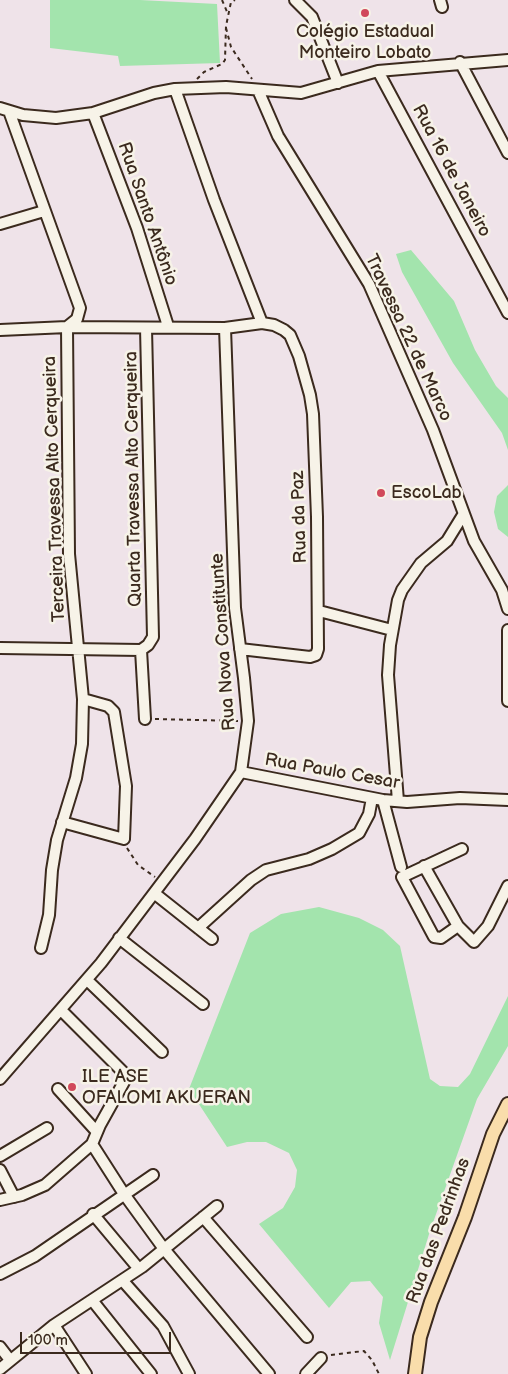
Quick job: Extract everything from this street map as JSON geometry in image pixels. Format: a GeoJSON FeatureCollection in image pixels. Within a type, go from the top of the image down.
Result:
{"type":"FeatureCollection","features":[{"type":"Feature","properties":{"kind":"main road","name":"Rua das Pedrinhas"},"geometry":{"type":"LineString","coordinates":[[415,1374],[420,1337],[431,1302],[465,1217],[493,1134],[508,1104]]}},
{"type":"Feature","properties":{"kind":"street"},"geometry":{"type":"LineString","coordinates":[[295,0],[312,17],[338,83]]}},
{"type":"Feature","properties":{"kind":"street"},"geometry":{"type":"LineString","coordinates":[[4,109],[23,116],[46,118],[93,113],[154,93],[175,89],[196,87],[301,93],[378,71],[460,62],[508,60]]}},
{"type":"Feature","properties":{"kind":"street"},"geometry":{"type":"LineString","coordinates":[[460,62],[508,153]]}},
{"type":"Feature","properties":{"kind":"street","name":"Rua 16 de Janeiro"},"geometry":{"type":"LineString","coordinates":[[378,71],[508,313]]}},
{"type":"Feature","properties":{"kind":"street"},"geometry":{"type":"LineString","coordinates":[[0,330],[168,326],[225,328],[262,323],[214,200],[175,89]]}},
{"type":"Feature","properties":{"kind":"street","name":"Travessa 22 de Marco"},"geometry":{"type":"LineString","coordinates":[[258,90],[278,136],[369,284],[434,430],[463,515],[479,553],[502,590],[508,609]]}},
{"type":"Feature","properties":{"kind":"street"},"geometry":{"type":"LineString","coordinates":[[4,109],[80,308],[77,319],[67,327]]}},
{"type":"Feature","properties":{"kind":"street","name":"Rua Santo Antônio"},"geometry":{"type":"LineString","coordinates":[[93,113],[138,228],[168,326]]}},
{"type":"Feature","properties":{"kind":"street"},"geometry":{"type":"LineString","coordinates":[[0,224],[44,211]]}},
{"type":"Feature","properties":{"kind":"street","name":"Rua da Paz"},"geometry":{"type":"LineString","coordinates":[[240,649],[314,657],[318,650],[319,611],[313,414],[310,395],[299,356],[290,336],[274,324],[262,323]]}},
{"type":"Feature","properties":{"kind":"street","name":"Terceira Travessa Alto Cerqueira"},"geometry":{"type":"LineString","coordinates":[[41,948],[49,915],[52,870],[62,822],[81,754],[83,699],[69,554],[67,327]]}},
{"type":"Feature","properties":{"kind":"street","name":"Quarta Travessa Alto Cerqueira"},"geometry":{"type":"LineString","coordinates":[[141,650],[148,645],[154,630],[146,328]]}},
{"type":"Feature","properties":{"kind":"street","name":"Rua Nova Constitunte"},"geometry":{"type":"LineString","coordinates":[[0,1079],[87,980],[120,938],[162,883],[241,772],[248,721],[234,608],[225,328]]}},
{"type":"Feature","properties":{"kind":"street"},"geometry":{"type":"LineString","coordinates":[[398,801],[388,675],[392,630],[402,590],[421,563],[451,536],[463,515]]}},
{"type":"Feature","properties":{"kind":"street"},"geometry":{"type":"LineString","coordinates":[[319,611],[392,630]]}},
{"type":"Feature","properties":{"kind":"street"},"geometry":{"type":"LineString","coordinates":[[508,630],[508,701]]}},
{"type":"Feature","properties":{"kind":"street"},"geometry":{"type":"LineString","coordinates":[[0,648],[141,650],[145,719]]}},
{"type":"Feature","properties":{"kind":"street"},"geometry":{"type":"LineString","coordinates":[[62,822],[124,839],[126,786],[114,712],[108,706],[83,699]]}},
{"type":"Feature","properties":{"kind":"street","name":"Rua Paulo Cesar"},"geometry":{"type":"LineString","coordinates":[[241,772],[383,800],[460,798],[508,800]]}},
{"type":"Feature","properties":{"kind":"street"},"geometry":{"type":"LineString","coordinates":[[198,928],[251,880],[266,870],[310,859],[359,833],[369,814],[372,798]]}},
{"type":"Feature","properties":{"kind":"street"},"geometry":{"type":"LineString","coordinates":[[383,800],[403,880],[434,937],[441,938],[458,926]]}},
{"type":"Feature","properties":{"kind":"street"},"geometry":{"type":"LineString","coordinates":[[402,871],[424,866],[462,849]]}},
{"type":"Feature","properties":{"kind":"street"},"geometry":{"type":"LineString","coordinates":[[424,866],[458,926],[471,942],[477,942],[508,886]]}},
{"type":"Feature","properties":{"kind":"street"},"geometry":{"type":"LineString","coordinates":[[154,893],[212,939]]}},
{"type":"Feature","properties":{"kind":"street"},"geometry":{"type":"LineString","coordinates":[[120,938],[203,1004]]}},
{"type":"Feature","properties":{"kind":"street"},"geometry":{"type":"LineString","coordinates":[[87,980],[162,1052]]}},
{"type":"Feature","properties":{"kind":"street"},"geometry":{"type":"LineString","coordinates":[[0,1200],[14,1197],[45,1185],[92,1144],[125,1077],[123,1072],[61,1010]]}},
{"type":"Feature","properties":{"kind":"street"},"geometry":{"type":"LineString","coordinates":[[58,1089],[97,1132]]}},
{"type":"Feature","properties":{"kind":"street"},"geometry":{"type":"LineString","coordinates":[[0,1156],[47,1128]]}},
{"type":"Feature","properties":{"kind":"street"},"geometry":{"type":"LineString","coordinates":[[92,1144],[124,1194],[164,1250],[269,1374]]}},
{"type":"Feature","properties":{"kind":"street"},"geometry":{"type":"LineString","coordinates":[[0,1170],[14,1197]]}},
{"type":"Feature","properties":{"kind":"street"},"geometry":{"type":"LineString","coordinates":[[0,1274],[35,1256],[93,1214],[152,1175]]}},
{"type":"Feature","properties":{"kind":"street"},"geometry":{"type":"LineString","coordinates":[[0,1369],[54,1325],[139,1269],[217,1206]]}},
{"type":"Feature","properties":{"kind":"street"},"geometry":{"type":"LineString","coordinates":[[93,1214],[139,1269]]}},
{"type":"Feature","properties":{"kind":"street"},"geometry":{"type":"LineString","coordinates":[[203,1217],[307,1337]]}},
{"type":"Feature","properties":{"kind":"street"},"geometry":{"type":"LineString","coordinates":[[123,1281],[163,1326],[190,1374]]}},
{"type":"Feature","properties":{"kind":"street"},"geometry":{"type":"LineString","coordinates":[[92,1300],[151,1374]]}},
{"type":"Feature","properties":{"kind":"street"},"geometry":{"type":"LineString","coordinates":[[54,1325],[86,1374]]}},
{"type":"Feature","properties":{"kind":"street"},"geometry":{"type":"LineString","coordinates":[[0,1347],[10,1360]]}},
{"type":"Feature","properties":{"kind":"street"},"geometry":{"type":"LineString","coordinates":[[306,1374],[321,1358]]}},
{"type":"Feature","properties":{"kind":"path"},"geometry":{"type":"LineString","coordinates":[[222,0],[228,15]]}},
{"type":"Feature","properties":{"kind":"path"},"geometry":{"type":"LineString","coordinates":[[196,87],[198,77],[222,64],[225,60],[226,26],[231,2],[235,0]]}},
{"type":"Feature","properties":{"kind":"path"},"geometry":{"type":"LineString","coordinates":[[226,26],[231,47],[258,90]]}},
{"type":"Feature","properties":{"kind":"path"},"geometry":{"type":"LineString","coordinates":[[145,719],[248,721]]}},
{"type":"Feature","properties":{"kind":"path"},"geometry":{"type":"LineString","coordinates":[[124,839],[138,864],[162,883]]}},
{"type":"Feature","properties":{"kind":"path"},"geometry":{"type":"LineString","coordinates":[[321,1358],[338,1353],[364,1351],[372,1360],[379,1374]]}},
{"type":"Feature","properties":{"kind":"green space"},"geometry":{"type":"Polygon","coordinates":[[[50,0],[140,0],[217,4],[220,63],[120,66],[118,56],[50,48],[50,0]]]}},
{"type":"Feature","properties":{"kind":"green space"},"geometry":{"type":"Polygon","coordinates":[[[411,250],[454,301],[475,350],[496,386],[508,398],[508,450],[502,433],[453,363],[402,272],[396,254],[411,250]]]}},
{"type":"Feature","properties":{"kind":"green space"},"geometry":{"type":"Polygon","coordinates":[[[508,485],[508,537],[498,529],[494,512],[497,496],[508,485]]]}},
{"type":"Feature","properties":{"kind":"green space"},"geometry":{"type":"Polygon","coordinates":[[[319,907],[359,918],[383,930],[400,946],[430,1079],[440,1086],[458,1087],[470,1074],[508,996],[508,1046],[477,1099],[430,1231],[390,1360],[379,1323],[383,1297],[370,1281],[351,1282],[329,1308],[259,1224],[283,1208],[295,1187],[297,1170],[289,1153],[266,1142],[247,1142],[227,1147],[189,1089],[250,933],[281,914],[319,907]]]}},
{"type":"Feature","properties":{"kind":"place","name":"Colégio Estadual Monteiro Lobato"},"geometry":{"type":"Point","coordinates":[365,13]}},
{"type":"Feature","properties":{"kind":"place","name":"EscoLab"},"geometry":{"type":"Point","coordinates":[381,493]}},
{"type":"Feature","properties":{"kind":"place","name":"ILE ASE OFALOMI AKUERAN"},"geometry":{"type":"Point","coordinates":[72,1087]}}]}
